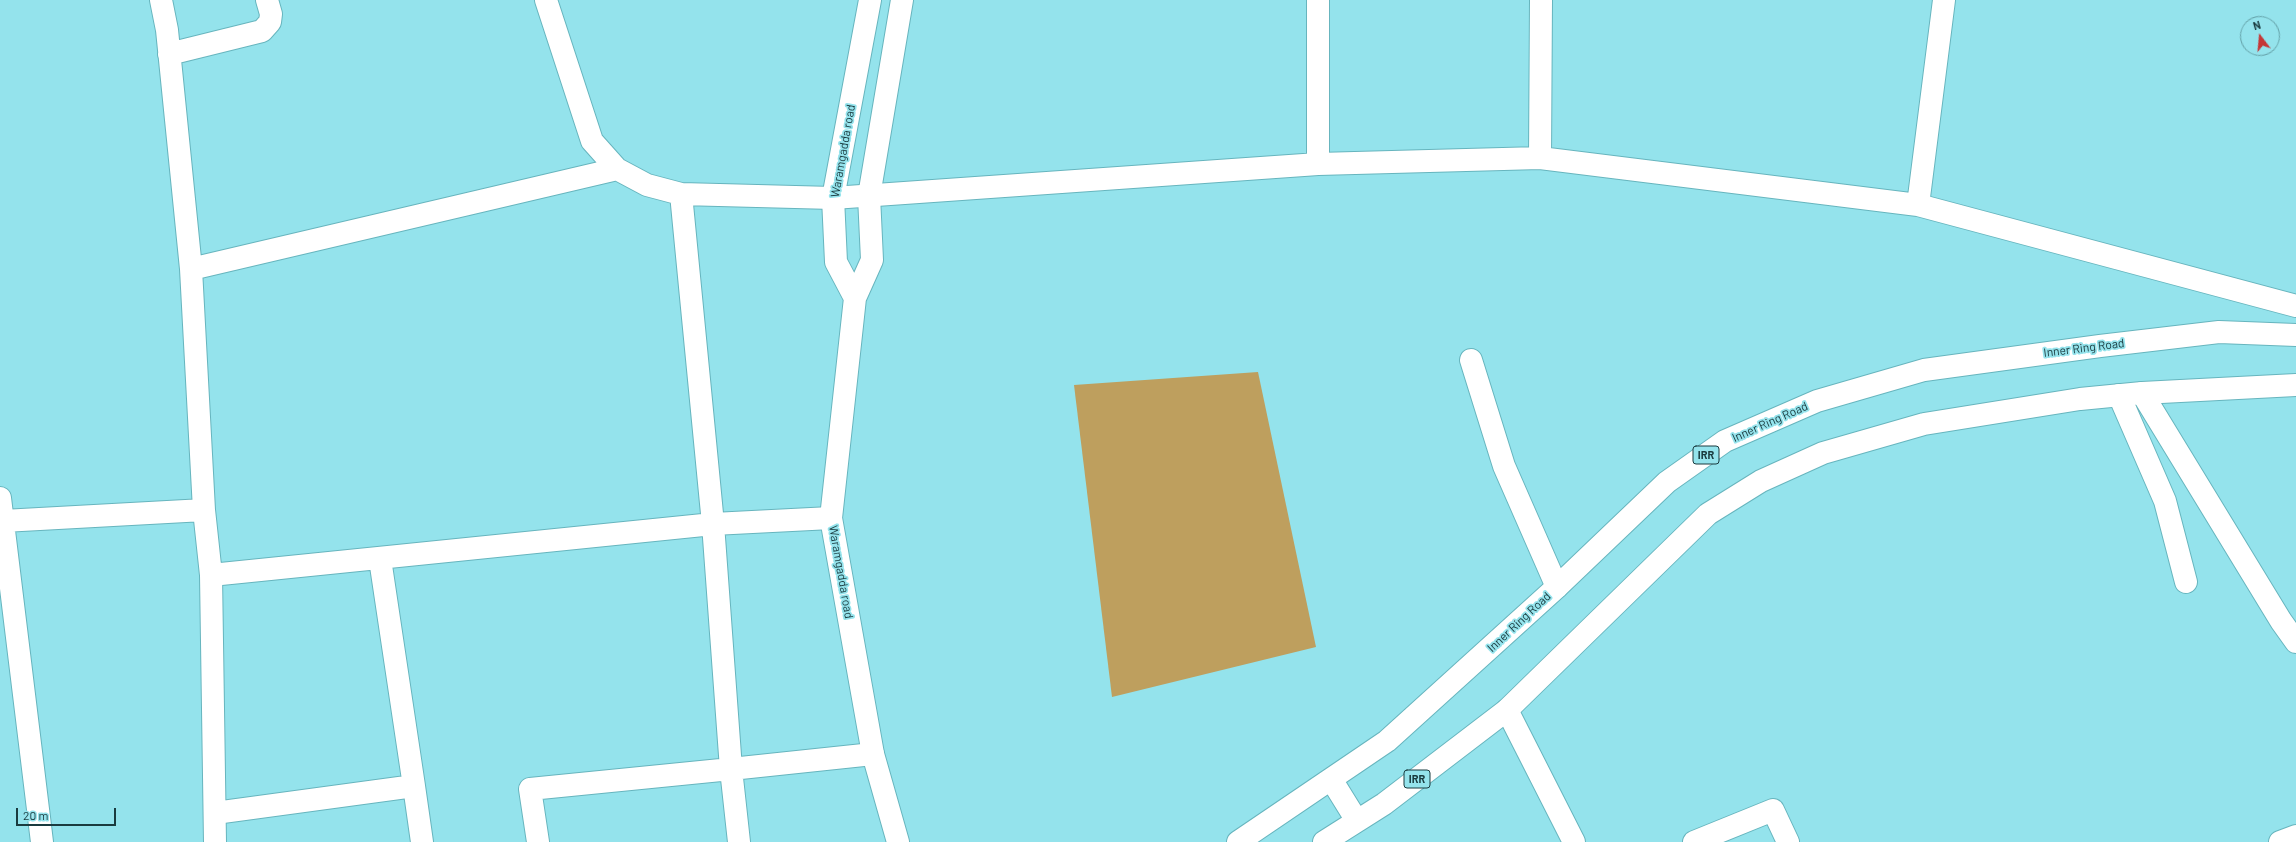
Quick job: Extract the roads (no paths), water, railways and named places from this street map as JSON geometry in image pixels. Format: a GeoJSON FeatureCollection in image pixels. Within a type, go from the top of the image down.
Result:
{"type":"FeatureCollection","features":[{"type":"Feature","properties":{"kind":"main road"},"geometry":{"type":"LineString","coordinates":[[161,0],[169,54],[191,269],[204,510],[211,575],[215,842]]}},
{"type":"Feature","properties":{"kind":"main road"},"geometry":{"type":"LineString","coordinates":[[169,54],[262,31],[270,22],[271,14],[267,0]]}},
{"type":"Feature","properties":{"kind":"main road"},"geometry":{"type":"LineString","coordinates":[[546,0],[592,141],[617,169],[647,185],[681,194],[833,198],[1318,164],[1540,158],[1918,205],[2296,306]]}},
{"type":"Feature","properties":{"kind":"main road","name":"Waramgadda road"},"geometry":{"type":"LineString","coordinates":[[855,298],[836,262],[833,198],[870,0]]}},
{"type":"Feature","properties":{"kind":"main road","name":"Waramgadda road"},"geometry":{"type":"LineString","coordinates":[[898,842],[873,754],[831,518],[855,298],[872,260],[869,196],[902,0]]}},
{"type":"Feature","properties":{"kind":"main road"},"geometry":{"type":"LineString","coordinates":[[1318,0],[1318,164]]}},
{"type":"Feature","properties":{"kind":"main road"},"geometry":{"type":"LineString","coordinates":[[1540,0],[1540,158]]}},
{"type":"Feature","properties":{"kind":"main road"},"geometry":{"type":"LineString","coordinates":[[1918,205],[1944,0]]}},
{"type":"Feature","properties":{"kind":"main road"},"geometry":{"type":"LineString","coordinates":[[191,269],[617,169]]}},
{"type":"Feature","properties":{"kind":"main road"},"geometry":{"type":"LineString","coordinates":[[681,194],[713,524],[731,769],[739,842]]}},
{"type":"Feature","properties":{"kind":"main road","name":"Inner Ring Road"},"geometry":{"type":"LineString","coordinates":[[1238,842],[1387,741],[1557,587],[1667,482],[1725,442],[1818,401],[1924,370],[2219,332],[2296,335]]}},
{"type":"Feature","properties":{"kind":"main road"},"geometry":{"type":"LineString","coordinates":[[1471,360],[1504,466],[1557,587]]}},
{"type":"Feature","properties":{"kind":"main road","name":"IRR"},"geometry":{"type":"LineString","coordinates":[[1324,842],[1384,804],[1507,710],[1708,514],[1761,481],[1823,453],[1924,424],[2080,399],[2142,393],[2296,385]]}},
{"type":"Feature","properties":{"kind":"main road"},"geometry":{"type":"LineString","coordinates":[[2142,393],[2281,621],[2296,642]]}},
{"type":"Feature","properties":{"kind":"main road"},"geometry":{"type":"LineString","coordinates":[[2119,395],[2165,502],[2186,582]]}},
{"type":"Feature","properties":{"kind":"main road"},"geometry":{"type":"LineString","coordinates":[[0,498],[42,842]]}},
{"type":"Feature","properties":{"kind":"main road"},"geometry":{"type":"LineString","coordinates":[[3,521],[204,510]]}},
{"type":"Feature","properties":{"kind":"main road"},"geometry":{"type":"LineString","coordinates":[[211,575],[713,524],[831,518]]}},
{"type":"Feature","properties":{"kind":"main road"},"geometry":{"type":"LineString","coordinates":[[380,559],[422,842]]}},
{"type":"Feature","properties":{"kind":"main road"},"geometry":{"type":"LineString","coordinates":[[1507,710],[1574,842]]}},
{"type":"Feature","properties":{"kind":"main road"},"geometry":{"type":"LineString","coordinates":[[538,842],[530,789],[873,754]]}},
{"type":"Feature","properties":{"kind":"main road"},"geometry":{"type":"LineString","coordinates":[[1331,779],[1357,821]]}},
{"type":"Feature","properties":{"kind":"main road"},"geometry":{"type":"LineString","coordinates":[[214,813],[414,786]]}},
{"type":"Feature","properties":{"kind":"main road"},"geometry":{"type":"LineString","coordinates":[[1694,842],[1773,810],[1788,842]]}}]}
